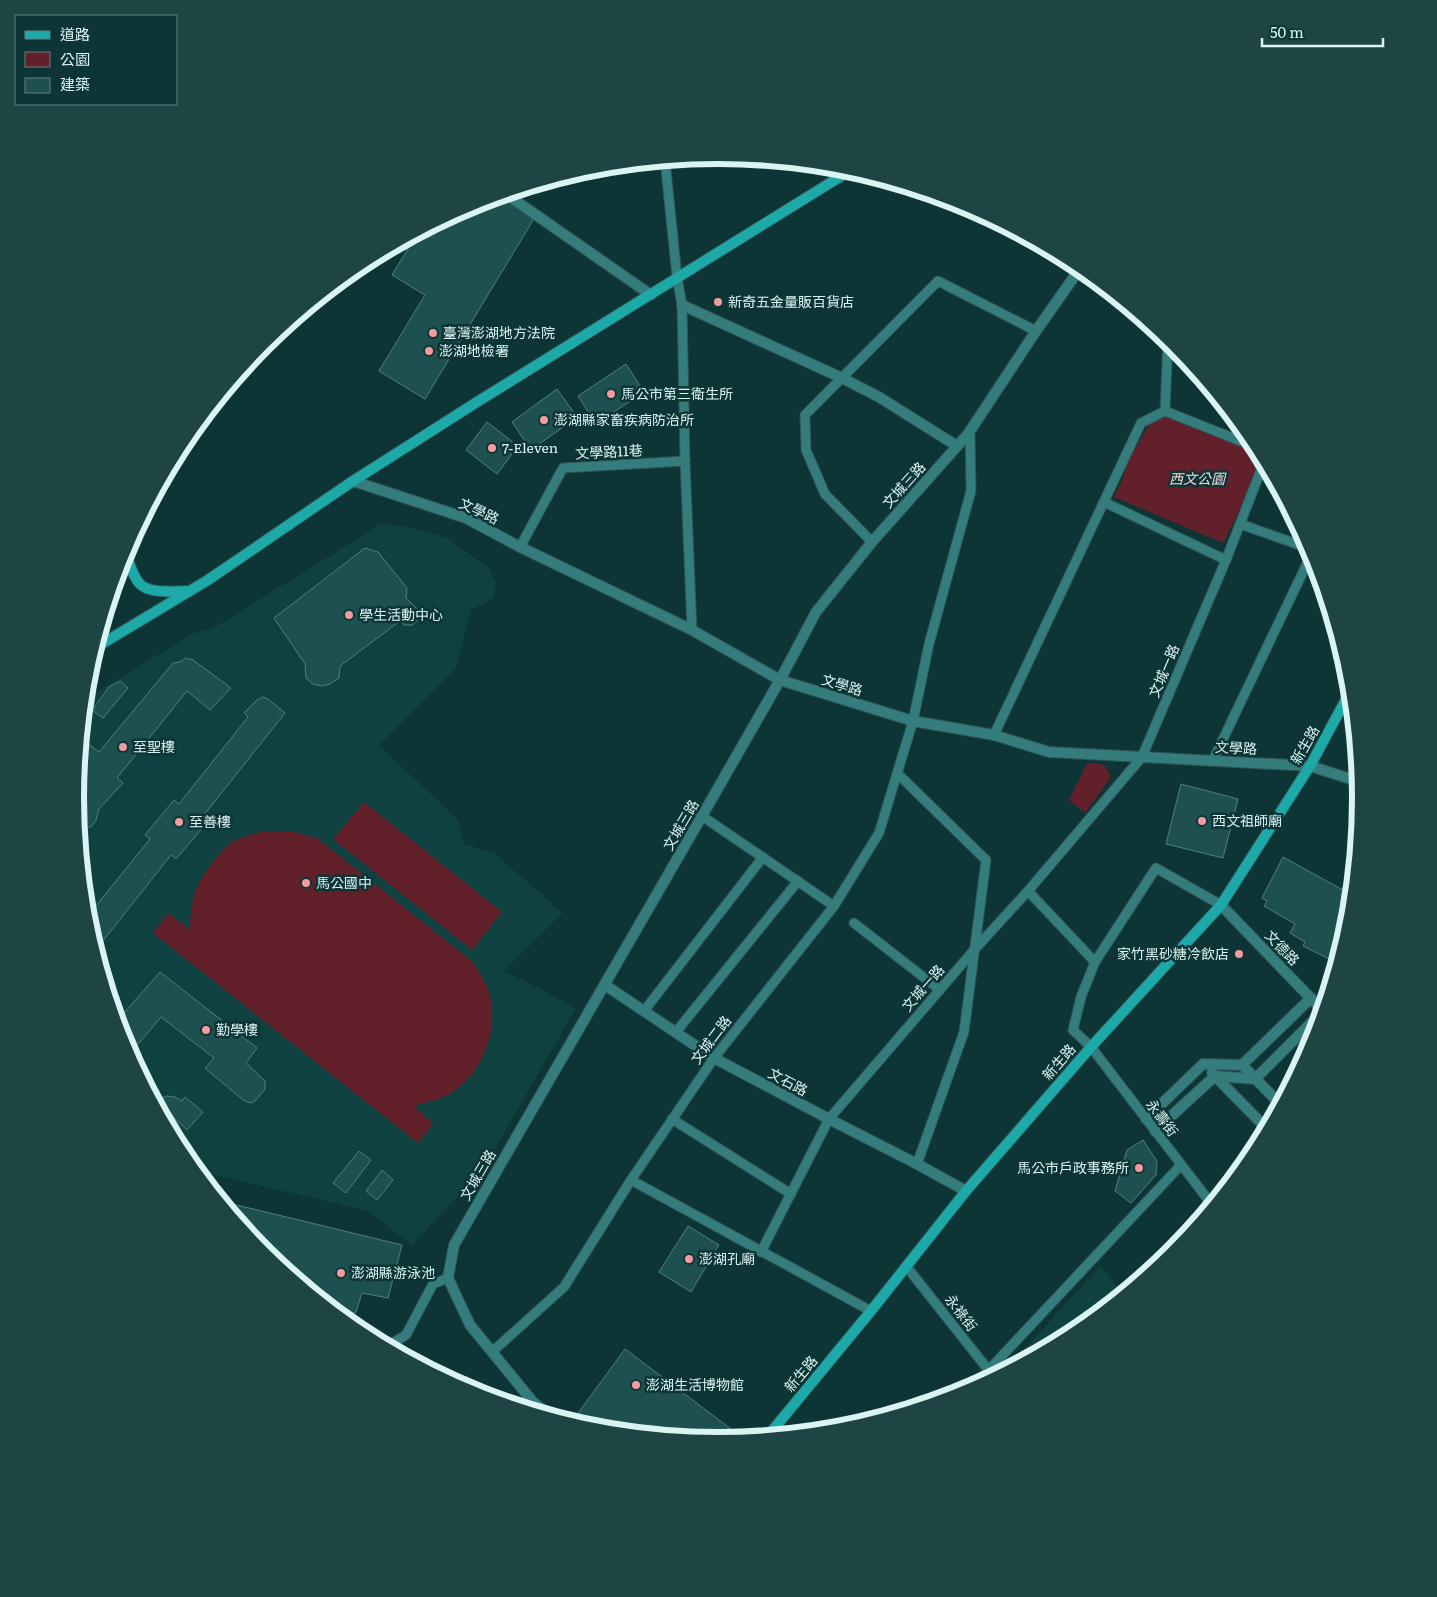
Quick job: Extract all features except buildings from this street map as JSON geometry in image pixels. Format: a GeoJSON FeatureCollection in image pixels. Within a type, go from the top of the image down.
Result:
{"type":"FeatureCollection","features":[{"type":"Feature","properties":{"kind":"main road"},"geometry":{"type":"LineString","coordinates":[[103,643],[188,592],[353,481],[477,402],[841,176]]}},
{"type":"Feature","properties":{"kind":"main road"},"geometry":{"type":"LineString","coordinates":[[129,563],[140,585],[153,590],[188,592]]}},
{"type":"Feature","properties":{"kind":"main road","name":"新生路"},"geometry":{"type":"LineString","coordinates":[[772,1431],[871,1311],[966,1191],[1090,1047],[1221,905],[1310,766],[1345,700]]}},
{"type":"Feature","properties":{"kind":"street"},"geometry":{"type":"LineString","coordinates":[[512,198],[650,295]]}},
{"type":"Feature","properties":{"kind":"street","name":"文城三路"},"geometry":{"type":"LineString","coordinates":[[448,1278],[454,1244],[780,680],[816,612],[872,542],[970,430],[1076,274]]}},
{"type":"Feature","properties":{"kind":"street"},"geometry":{"type":"LineString","coordinates":[[682,304],[879,396],[957,446]]}},
{"type":"Feature","properties":{"kind":"street","name":"文學路"},"geometry":{"type":"LineString","coordinates":[[353,481],[466,518],[520,547],[692,630],[780,680],[913,721],[994,735],[1049,752],[1310,766],[1353,780]]}},
{"type":"Feature","properties":{"kind":"street","name":"文德路"},"geometry":{"type":"LineString","coordinates":[[1221,905],[1319,1007]]}},
{"type":"Feature","properties":{"kind":"street","name":"文石路"},"geometry":{"type":"LineString","coordinates":[[605,985],[714,1058],[966,1191]]}},
{"type":"Feature","properties":{"kind":"street"},"geometry":{"type":"LineString","coordinates":[[1146,1119],[1203,1064],[1242,1064],[1310,998]]}},
{"type":"Feature","properties":{"kind":"street"},"geometry":{"type":"LineString","coordinates":[[1155,1131],[1215,1076],[1256,1079],[1313,1021]]}},
{"type":"Feature","properties":{"kind":"street"},"geometry":{"type":"LineString","coordinates":[[1203,1064],[1263,1125]]}},
{"type":"Feature","properties":{"kind":"street"},"geometry":{"type":"LineString","coordinates":[[1242,1064],[1276,1101]]}},
{"type":"Feature","properties":{"kind":"street"},"geometry":{"type":"LineString","coordinates":[[448,1278],[470,1325],[533,1402],[541,1408]]}},
{"type":"Feature","properties":{"kind":"lane"},"geometry":{"type":"LineString","coordinates":[[666,166],[677,277],[682,304],[692,630]]}},
{"type":"Feature","properties":{"kind":"lane"},"geometry":{"type":"LineString","coordinates":[[872,542],[825,494],[806,450],[805,415],[938,281],[1036,331]]}},
{"type":"Feature","properties":{"kind":"lane"},"geometry":{"type":"LineString","coordinates":[[994,735],[1141,423],[1165,411],[1168,351]]}},
{"type":"Feature","properties":{"kind":"lane","name":"文城一路"},"geometry":{"type":"LineString","coordinates":[[1165,411],[1243,442]]}},
{"type":"Feature","properties":{"kind":"lane","name":"文城二路"},"geometry":{"type":"LineString","coordinates":[[492,1352],[564,1287],[631,1180],[714,1058],[834,906],[879,833],[913,721],[929,644],[971,491],[970,430]]}},
{"type":"Feature","properties":{"kind":"lane","name":"文學路11巷"},"geometry":{"type":"LineString","coordinates":[[520,547],[563,468],[686,461]]}},
{"type":"Feature","properties":{"kind":"lane","name":"文城一路"},"geometry":{"type":"LineString","coordinates":[[762,1252],[829,1120],[1142,757],[1226,560],[1261,470]]}},
{"type":"Feature","properties":{"kind":"lane"},"geometry":{"type":"LineString","coordinates":[[1104,502],[1226,560]]}},
{"type":"Feature","properties":{"kind":"lane"},"geometry":{"type":"LineString","coordinates":[[1240,524],[1300,546]]}},
{"type":"Feature","properties":{"kind":"lane"},"geometry":{"type":"LineString","coordinates":[[1213,760],[1307,561]]}},
{"type":"Feature","properties":{"kind":"lane"},"geometry":{"type":"LineString","coordinates":[[898,774],[986,860],[964,1032],[917,1164]]}},
{"type":"Feature","properties":{"kind":"lane"},"geometry":{"type":"LineString","coordinates":[[702,816],[834,906]]}},
{"type":"Feature","properties":{"kind":"lane"},"geometry":{"type":"LineString","coordinates":[[644,1011],[763,858]]}},
{"type":"Feature","properties":{"kind":"lane"},"geometry":{"type":"LineString","coordinates":[[1028,891],[1096,962],[1156,868],[1221,905]]}},
{"type":"Feature","properties":{"kind":"lane"},"geometry":{"type":"LineString","coordinates":[[676,1032],[798,881]]}},
{"type":"Feature","properties":{"kind":"lane"},"geometry":{"type":"LineString","coordinates":[[854,923],[940,990]]}},
{"type":"Feature","properties":{"kind":"lane","name":"永壽街"},"geometry":{"type":"LineString","coordinates":[[1096,962],[1081,997],[1072,1030],[1090,1047],[1209,1201]]}},
{"type":"Feature","properties":{"kind":"lane"},"geometry":{"type":"LineString","coordinates":[[672,1119],[791,1194]]}},
{"type":"Feature","properties":{"kind":"lane"},"geometry":{"type":"LineString","coordinates":[[995,1370],[1181,1165]]}},
{"type":"Feature","properties":{"kind":"lane"},"geometry":{"type":"LineString","coordinates":[[631,1180],[871,1311]]}},
{"type":"Feature","properties":{"kind":"lane","name":"永祿街"},"geometry":{"type":"LineString","coordinates":[[906,1266],[990,1372]]}},
{"type":"Feature","properties":{"kind":"lane"},"geometry":{"type":"LineString","coordinates":[[393,1343],[406,1335],[433,1284],[448,1278]]}},
{"type":"Feature","properties":{"kind":"shaded area","name":"馬公國中"},"geometry":{"type":"Polygon","coordinates":[[[381,524],[414,528],[447,538],[489,568],[496,583],[494,597],[471,610],[456,668],[379,745],[458,820],[464,844],[495,854],[563,913],[504,971],[576,1008],[482,1171],[412,1245],[368,1211],[206,1173],[169,1116],[149,1079],[117,1003],[105,963],[96,922],[85,840],[85,757],[93,694],[192,634],[217,626],[381,524]]]}},
{"type":"Feature","properties":{"kind":"shaded area"},"geometry":{"type":"Polygon","coordinates":[[[1101,1265],[1119,1290],[1071,1326],[1016,1359],[1101,1265]]]}},
{"type":"Feature","properties":{"kind":"green space","name":"西文公園"},"geometry":{"type":"Polygon","coordinates":[[[1169,415],[1246,446],[1255,461],[1258,469],[1223,543],[1114,497],[1123,478],[1128,461],[1151,421],[1169,415]]]}},
{"type":"Feature","properties":{"kind":"green space"},"geometry":{"type":"Polygon","coordinates":[[[1087,763],[1105,765],[1111,777],[1085,813],[1069,800],[1087,763]]]}},
{"type":"Feature","properties":{"kind":"green space"},"geometry":{"type":"Polygon","coordinates":[[[364,802],[502,912],[472,950],[333,839],[364,802]]]}},
{"type":"Feature","properties":{"kind":"green space"},"geometry":{"type":"Polygon","coordinates":[[[263,831],[290,831],[317,838],[474,963],[487,987],[491,1001],[491,1031],[481,1060],[463,1084],[451,1093],[414,1106],[433,1123],[418,1143],[153,933],[168,913],[190,930],[193,900],[203,875],[223,850],[233,841],[263,831]]]}},
{"type":"Feature","properties":{"kind":"place","name":"新奇五金量販百貨店"},"geometry":{"type":"Point","coordinates":[718,302]}},
{"type":"Feature","properties":{"kind":"place","name":"臺灣澎湖地方法院"},"geometry":{"type":"Point","coordinates":[433,333]}},
{"type":"Feature","properties":{"kind":"place","name":"澎湖地檢署"},"geometry":{"type":"Point","coordinates":[429,351]}},
{"type":"Feature","properties":{"kind":"place","name":"馬公市第三衛生所"},"geometry":{"type":"Point","coordinates":[611,394]}},
{"type":"Feature","properties":{"kind":"place","name":"澎湖縣家畜疾病防治所"},"geometry":{"type":"Point","coordinates":[544,420]}},
{"type":"Feature","properties":{"kind":"place","name":"7-Eleven"},"geometry":{"type":"Point","coordinates":[492,448]}},
{"type":"Feature","properties":{"kind":"place","name":"學生活動中心"},"geometry":{"type":"Point","coordinates":[349,615]}},
{"type":"Feature","properties":{"kind":"place","name":"至聖樓"},"geometry":{"type":"Point","coordinates":[123,747]}},
{"type":"Feature","properties":{"kind":"place","name":"西文祖師廟"},"geometry":{"type":"Point","coordinates":[1202,821]}},
{"type":"Feature","properties":{"kind":"place","name":"至善樓"},"geometry":{"type":"Point","coordinates":[179,822]}},
{"type":"Feature","properties":{"kind":"place","name":"馬公國中"},"geometry":{"type":"Point","coordinates":[306,883]}},
{"type":"Feature","properties":{"kind":"place","name":"家竹黑砂糖冷飲店"},"geometry":{"type":"Point","coordinates":[1239,954]}},
{"type":"Feature","properties":{"kind":"place","name":"勤學樓"},"geometry":{"type":"Point","coordinates":[206,1030]}},
{"type":"Feature","properties":{"kind":"place","name":"馬公市戶政事務所"},"geometry":{"type":"Point","coordinates":[1139,1168]}},
{"type":"Feature","properties":{"kind":"place","name":"澎湖孔廟"},"geometry":{"type":"Point","coordinates":[689,1259]}},
{"type":"Feature","properties":{"kind":"place","name":"澎湖縣游泳池"},"geometry":{"type":"Point","coordinates":[341,1273]}},
{"type":"Feature","properties":{"kind":"place","name":"澎湖生活博物館"},"geometry":{"type":"Point","coordinates":[636,1385]}}]}
